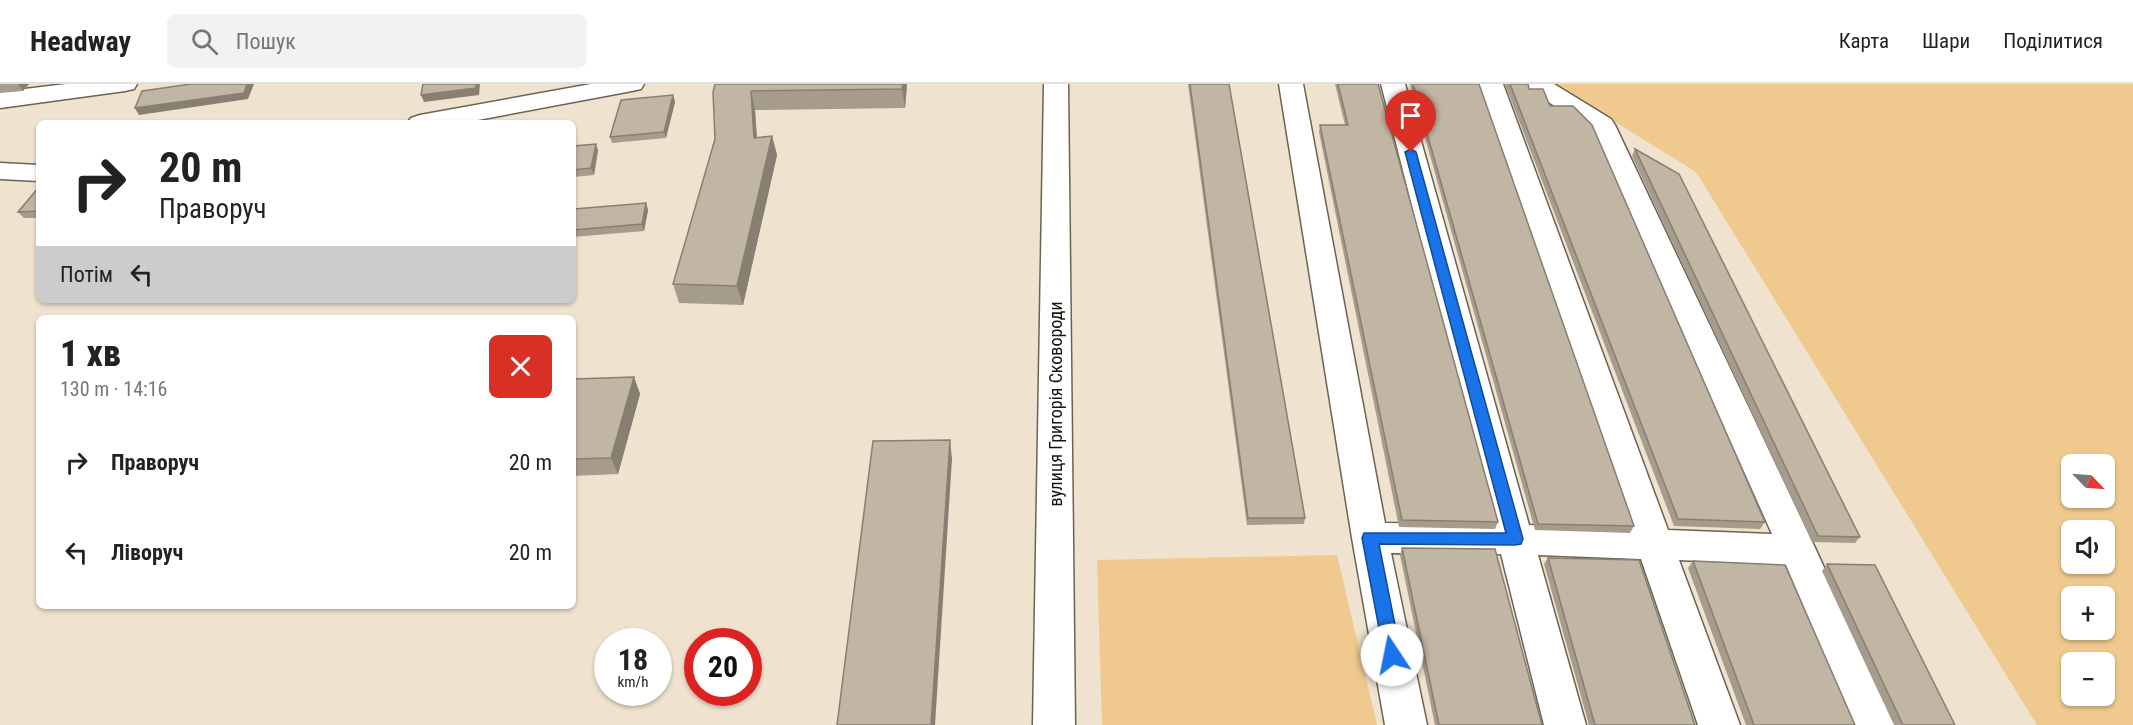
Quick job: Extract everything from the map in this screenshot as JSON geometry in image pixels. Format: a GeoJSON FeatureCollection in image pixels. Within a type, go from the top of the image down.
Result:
{"type":"FeatureCollection","features":[{"type":"Feature","properties":{"kind":"street"},"geometry":{"type":"LineString","coordinates":[[0,100],[125,84]]}},
{"type":"Feature","properties":{"kind":"street"},"geometry":{"type":"LineString","coordinates":[[436,120],[632,84]]}},
{"type":"Feature","properties":{"kind":"street","name":"вулиця Григорія Сковороди"},"geometry":{"type":"LineString","coordinates":[[1054,725],[1056,84]]}},
{"type":"Feature","properties":{"kind":"street"},"geometry":{"type":"LineString","coordinates":[[1291,84],[1370,538],[1406,725]]}},
{"type":"Feature","properties":{"kind":"street"},"geometry":{"type":"LineString","coordinates":[[1393,84],[1565,725]]}},
{"type":"Feature","properties":{"kind":"street"},"geometry":{"type":"LineString","coordinates":[[1491,84],[1719,725]]}},
{"type":"Feature","properties":{"kind":"street"},"geometry":{"type":"LineString","coordinates":[[1537,84],[1602,125],[1798,549],[1875,725]]}},
{"type":"Feature","properties":{"kind":"street"},"geometry":{"type":"LineString","coordinates":[[0,171],[36,173]]}},
{"type":"Feature","properties":{"kind":"street"},"geometry":{"type":"LineString","coordinates":[[1370,538],[1515,539],[1798,549]]}},
{"type":"Feature","properties":{"kind":"shaded area"},"geometry":{"type":"Polygon","coordinates":[[[1554,84],[2133,84],[2133,725],[2037,725],[1696,172],[1554,84]]]}},
{"type":"Feature","properties":{"kind":"shaded area"},"geometry":{"type":"Polygon","coordinates":[[[1337,555],[1377,725],[1102,725],[1097,560],[1337,555]]]}},
{"type":"Feature","properties":{"kind":"building"},"geometry":{"type":"Polygon","coordinates":[[[191,84],[247,84],[244,93],[135,108],[142,91],[191,84]]]}},
{"type":"Feature","properties":{"kind":"building"},"geometry":{"type":"Polygon","coordinates":[[[423,84],[476,84],[476,88],[421,95],[423,84]]]}},
{"type":"Feature","properties":{"kind":"building"},"geometry":{"type":"Polygon","coordinates":[[[715,84],[903,84],[902,89],[751,91],[754,138],[772,136],[737,286],[673,284],[715,139],[713,92],[715,84]]]}},
{"type":"Feature","properties":{"kind":"building"},"geometry":{"type":"Polygon","coordinates":[[[1190,84],[1229,84],[1305,518],[1248,518],[1190,84]]]}},
{"type":"Feature","properties":{"kind":"building"},"geometry":{"type":"Polygon","coordinates":[[[1338,84],[1378,84],[1498,522],[1402,520],[1320,125],[1348,125],[1338,84]]]}},
{"type":"Feature","properties":{"kind":"building"},"geometry":{"type":"Polygon","coordinates":[[[1413,84],[1479,84],[1634,526],[1538,524],[1413,84]]]}},
{"type":"Feature","properties":{"kind":"building"},"geometry":{"type":"Polygon","coordinates":[[[1510,84],[1528,84],[1529,89],[1543,89],[1550,106],[1573,106],[1592,125],[1765,522],[1678,519],[1510,84]]]}},
{"type":"Feature","properties":{"kind":"building"},"geometry":{"type":"Polygon","coordinates":[[[673,95],[664,132],[610,137],[621,100],[673,95]]]}},
{"type":"Feature","properties":{"kind":"building"},"geometry":{"type":"Polygon","coordinates":[[[596,144],[591,168],[576,170],[576,146],[596,144]]]}},
{"type":"Feature","properties":{"kind":"building"},"geometry":{"type":"Polygon","coordinates":[[[1635,149],[1679,174],[1860,537],[1818,536],[1635,149]]]}},
{"type":"Feature","properties":{"kind":"building"},"geometry":{"type":"Polygon","coordinates":[[[36,191],[36,211],[18,212],[36,191]]]}},
{"type":"Feature","properties":{"kind":"building"},"geometry":{"type":"Polygon","coordinates":[[[646,203],[642,224],[576,230],[576,209],[646,203]]]}},
{"type":"Feature","properties":{"kind":"building"},"geometry":{"type":"Polygon","coordinates":[[[634,377],[611,458],[576,459],[576,379],[634,377]]]}},
{"type":"Feature","properties":{"kind":"building"},"geometry":{"type":"Polygon","coordinates":[[[950,440],[931,725],[837,725],[873,441],[950,440]]]}},
{"type":"Feature","properties":{"kind":"building"},"geometry":{"type":"Polygon","coordinates":[[[1402,548],[1495,549],[1542,725],[1439,725],[1402,548]]]}},
{"type":"Feature","properties":{"kind":"building"},"geometry":{"type":"Polygon","coordinates":[[[1548,558],[1639,560],[1695,725],[1595,725],[1548,558]]]}},
{"type":"Feature","properties":{"kind":"building"},"geometry":{"type":"Polygon","coordinates":[[[1693,561],[1785,565],[1855,725],[1754,725],[1693,561]]]}},
{"type":"Feature","properties":{"kind":"building"},"geometry":{"type":"Polygon","coordinates":[[[1827,564],[1875,565],[1955,725],[1903,725],[1827,564]]]}},
{"type":"Feature","properties":{"kind":"route"},"geometry":{"type":"LineString","coordinates":[[1392,655],[1370,538],[1515,539],[1411,152]]}}]}
